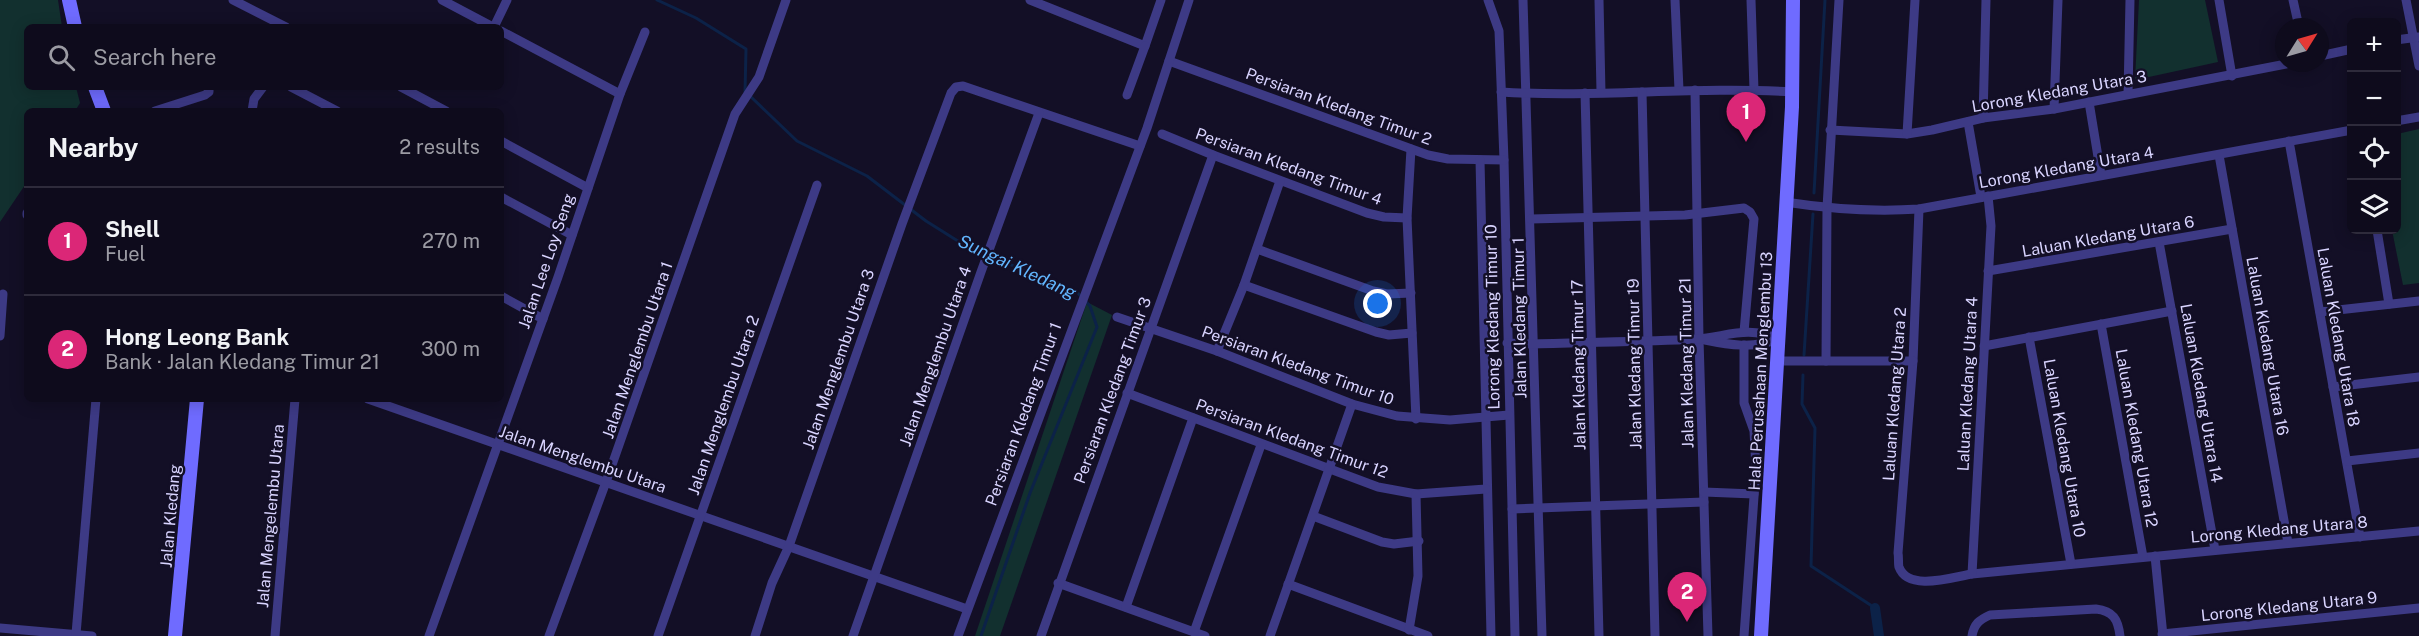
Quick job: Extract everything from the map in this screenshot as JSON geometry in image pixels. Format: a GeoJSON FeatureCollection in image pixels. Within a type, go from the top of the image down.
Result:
{"type":"FeatureCollection","features":[{"type":"Feature","properties":{"kind":"street"},"geometry":{"type":"LineString","coordinates":[[69,0],[74,24]]}},
{"type":"Feature","properties":{"kind":"street"},"geometry":{"type":"LineString","coordinates":[[233,0],[280,24]]}},
{"type":"Feature","properties":{"kind":"street"},"geometry":{"type":"LineString","coordinates":[[442,0],[487,24]]}},
{"type":"Feature","properties":{"kind":"street"},"geometry":{"type":"LineString","coordinates":[[495,24],[507,0]]}},
{"type":"Feature","properties":{"kind":"street","name":"Jalan Menglembu Utara 1"},"geometry":{"type":"LineString","coordinates":[[549,636],[606,482],[735,114],[759,77],[786,0]]}},
{"type":"Feature","properties":{"kind":"street"},"geometry":{"type":"LineString","coordinates":[[1030,0],[1145,46]]}},
{"type":"Feature","properties":{"kind":"street"},"geometry":{"type":"LineString","coordinates":[[1127,95],[1161,0]]}},
{"type":"Feature","properties":{"kind":"street","name":"Persiaran Kledang Timur 1"},"geometry":{"type":"LineString","coordinates":[[958,636],[1140,146],[1189,0]]}},
{"type":"Feature","properties":{"kind":"street","name":"Lorong Kledang Timur 10"},"geometry":{"type":"LineString","coordinates":[[1488,0],[1499,31],[1515,636]]}},
{"type":"Feature","properties":{"kind":"street","name":"Jalan Kledang Timur 1"},"geometry":{"type":"LineString","coordinates":[[1523,0],[1542,636]]}},
{"type":"Feature","properties":{"kind":"street"},"geometry":{"type":"LineString","coordinates":[[1599,0],[1601,92]]}},
{"type":"Feature","properties":{"kind":"street"},"geometry":{"type":"LineString","coordinates":[[1676,0],[1679,90]]}},
{"type":"Feature","properties":{"kind":"street"},"geometry":{"type":"LineString","coordinates":[[1751,0],[1754,90]]}},
{"type":"Feature","properties":{"kind":"street"},"geometry":{"type":"LineString","coordinates":[[1793,92],[1796,87],[1801,0]]}},
{"type":"Feature","properties":{"kind":"street"},"geometry":{"type":"LineString","coordinates":[[1826,361],[1827,208],[1839,0]]}},
{"type":"Feature","properties":{"kind":"street"},"geometry":{"type":"LineString","coordinates":[[1906,134],[1915,0]]}},
{"type":"Feature","properties":{"kind":"street"},"geometry":{"type":"LineString","coordinates":[[1983,118],[1986,0]]}},
{"type":"Feature","properties":{"kind":"street"},"geometry":{"type":"LineString","coordinates":[[2054,108],[2058,0]]}},
{"type":"Feature","properties":{"kind":"street"},"geometry":{"type":"LineString","coordinates":[[2128,94],[2130,0]]}},
{"type":"Feature","properties":{"kind":"street"},"geometry":{"type":"LineString","coordinates":[[2219,0],[2232,76]]}},
{"type":"Feature","properties":{"kind":"street"},"geometry":{"type":"LineString","coordinates":[[2293,0],[2297,18]]}},
{"type":"Feature","properties":{"kind":"street"},"geometry":{"type":"LineString","coordinates":[[2406,0],[2416,38],[2419,66]]}},
{"type":"Feature","properties":{"kind":"street"},"geometry":{"type":"LineString","coordinates":[[1792,4],[1793,92]]}},
{"type":"Feature","properties":{"kind":"street","name":"Jalan Lee Loy Seng"},"geometry":{"type":"LineString","coordinates":[[429,636],[543,318],[620,94],[645,32]]}},
{"type":"Feature","properties":{"kind":"street"},"geometry":{"type":"LineString","coordinates":[[504,33],[620,94]]}},
{"type":"Feature","properties":{"kind":"street"},"geometry":{"type":"LineString","coordinates":[[2401,40],[2416,38]]}},
{"type":"Feature","properties":{"kind":"street"},"geometry":{"type":"LineString","coordinates":[[2329,54],[2347,50]]}},
{"type":"Feature","properties":{"kind":"street","name":"Persiaran Kledang Timur 2"},"geometry":{"type":"LineString","coordinates":[[1169,61],[1412,149],[1448,159],[1504,160]]}},
{"type":"Feature","properties":{"kind":"street","name":"Lorong Kledang Utara 3"},"geometry":{"type":"LineString","coordinates":[[1830,130],[1906,134],[1983,118],[2089,102],[2275,67]]}},
{"type":"Feature","properties":{"kind":"street","name":"Jalan Menglembu Utara 3"},"geometry":{"type":"LineString","coordinates":[[754,636],[772,583],[789,546],[902,224],[951,93],[956,87],[963,86],[1039,113]]}},
{"type":"Feature","properties":{"kind":"street"},"geometry":{"type":"LineString","coordinates":[[96,90],[103,108]]}},
{"type":"Feature","properties":{"kind":"street"},"geometry":{"type":"LineString","coordinates":[[164,108],[205,95],[209,90]]}},
{"type":"Feature","properties":{"kind":"street"},"geometry":{"type":"LineString","coordinates":[[252,108],[254,99],[261,90]]}},
{"type":"Feature","properties":{"kind":"street"},"geometry":{"type":"LineString","coordinates":[[297,90],[331,108]]}},
{"type":"Feature","properties":{"kind":"street"},"geometry":{"type":"LineString","coordinates":[[407,90],[440,108]]}},
{"type":"Feature","properties":{"kind":"street"},"geometry":{"type":"LineString","coordinates":[[1501,92],[1585,93],[1679,90],[1793,92]]}},
{"type":"Feature","properties":{"kind":"street","name":"Jalan Kledang Timur 21"},"geometry":{"type":"LineString","coordinates":[[1695,90],[1699,339],[1708,636]]}},
{"type":"Feature","properties":{"kind":"street","name":"Jalan Kledang Timur 19"},"geometry":{"type":"LineString","coordinates":[[1642,92],[1655,636]]}},
{"type":"Feature","properties":{"kind":"street","name":"Hala Perusahaan Menglembu 13"},"geometry":{"type":"LineString","coordinates":[[1761,636],[1793,92]]}},
{"type":"Feature","properties":{"kind":"street","name":"Jalan Kledang Timur 17"},"geometry":{"type":"LineString","coordinates":[[1585,93],[1599,636]]}},
{"type":"Feature","properties":{"kind":"street"},"geometry":{"type":"LineString","coordinates":[[2089,102],[2101,175]]}},
{"type":"Feature","properties":{"kind":"street"},"geometry":{"type":"LineString","coordinates":[[1039,113],[1140,146]]}},
{"type":"Feature","properties":{"kind":"street","name":"Jalan Menglembu Utara 4"},"geometry":{"type":"LineString","coordinates":[[853,636],[988,251],[1039,113]]}},
{"type":"Feature","properties":{"kind":"street"},"geometry":{"type":"LineString","coordinates":[[2401,120],[2419,117]]}},
{"type":"Feature","properties":{"kind":"street","name":"Laluan Kledang Utara 4"},"geometry":{"type":"LineString","coordinates":[[1968,122],[1991,226],[1972,574]]}},
{"type":"Feature","properties":{"kind":"street","name":"Lorong Kledang Utara 4"},"geometry":{"type":"LineString","coordinates":[[1785,202],[1827,208],[1919,210],[2347,131]]}},
{"type":"Feature","properties":{"kind":"street","name":"Persiaran Kledang Timur 4"},"geometry":{"type":"LineString","coordinates":[[1162,134],[1367,213],[1384,217],[1407,218]]}},
{"type":"Feature","properties":{"kind":"street","name":"Laluan Kledang Utara 18"},"geometry":{"type":"LineString","coordinates":[[2289,141],[2360,537]]}},
{"type":"Feature","properties":{"kind":"street"},"geometry":{"type":"LineString","coordinates":[[504,143],[588,188]]}},
{"type":"Feature","properties":{"kind":"street"},"geometry":{"type":"LineString","coordinates":[[1412,149],[1407,218],[1416,419]]}},
{"type":"Feature","properties":{"kind":"street","name":"Persiaran Kledang Timur 3"},"geometry":{"type":"LineString","coordinates":[[1041,636],[1213,155]]}},
{"type":"Feature","properties":{"kind":"street","name":"Laluan Kledang Utara 16"},"geometry":{"type":"LineString","coordinates":[[2218,155],[2288,543]]}},
{"type":"Feature","properties":{"kind":"street","name":"Lorong Kledang Timur 10"},"geometry":{"type":"LineString","coordinates":[[1480,160],[1491,636]]}},
{"type":"Feature","properties":{"kind":"street"},"geometry":{"type":"LineString","coordinates":[[1217,351],[1244,285],[1280,181]]}},
{"type":"Feature","properties":{"kind":"street","name":"Jalan Menglembu Utara 2"},"geometry":{"type":"LineString","coordinates":[[658,636],[817,185]]}},
{"type":"Feature","properties":{"kind":"street"},"geometry":{"type":"LineString","coordinates":[[504,199],[572,235]]}},
{"type":"Feature","properties":{"kind":"street"},"geometry":{"type":"LineString","coordinates":[[1531,219],[1645,216],[1744,208],[1754,219],[1744,332]]}},
{"type":"Feature","properties":{"kind":"street","name":"Laluan Kledang Utara 2"},"geometry":{"type":"LineString","coordinates":[[1907,578],[1899,567],[1898,553],[1913,361],[1919,210]]}},
{"type":"Feature","properties":{"kind":"street","name":"Laluan Kledang Utara 6"},"geometry":{"type":"LineString","coordinates":[[1988,271],[2232,229]]}},
{"type":"Feature","properties":{"kind":"street"},"geometry":{"type":"LineString","coordinates":[[2378,234],[2389,304]]}},
{"type":"Feature","properties":{"kind":"street","name":"Laluan Kledang Utara 14"},"geometry":{"type":"LineString","coordinates":[[2159,242],[2215,549]]}},
{"type":"Feature","properties":{"kind":"street"},"geometry":{"type":"LineString","coordinates":[[1257,249],[1373,291],[1387,294],[1411,293]]}},
{"type":"Feature","properties":{"kind":"street"},"geometry":{"type":"LineString","coordinates":[[1244,285],[1376,332],[1389,335],[1412,333]]}},
{"type":"Feature","properties":{"kind":"street"},"geometry":{"type":"LineString","coordinates":[[0,336],[3,294]]}},
{"type":"Feature","properties":{"kind":"street"},"geometry":{"type":"LineString","coordinates":[[504,298],[543,318]]}},
{"type":"Feature","properties":{"kind":"street"},"geometry":{"type":"LineString","coordinates":[[2320,312],[2419,301]]}},
{"type":"Feature","properties":{"kind":"street"},"geometry":{"type":"LineString","coordinates":[[1984,346],[2172,311]]}},
{"type":"Feature","properties":{"kind":"street","name":"Persiaran Kledang Timur 10"},"geometry":{"type":"LineString","coordinates":[[1117,317],[1217,351],[1352,404],[1397,416],[1416,419],[1485,418],[1509,415]]}},
{"type":"Feature","properties":{"kind":"street","name":"Laluan Kledang Utara 12"},"geometry":{"type":"LineString","coordinates":[[2101,324],[2143,557]]}},
{"type":"Feature","properties":{"kind":"street"},"geometry":{"type":"LineString","coordinates":[[1507,343],[1699,339],[1730,332],[1766,333],[1778,339]]}},
{"type":"Feature","properties":{"kind":"street","name":"Laluan Kledang Utara 10"},"geometry":{"type":"LineString","coordinates":[[2030,337],[2071,564]]}},
{"type":"Feature","properties":{"kind":"street"},"geometry":{"type":"LineString","coordinates":[[1699,339],[1729,345],[1744,345],[1765,344],[1778,339]]}},
{"type":"Feature","properties":{"kind":"street"},"geometry":{"type":"LineString","coordinates":[[1744,345],[1744,403],[1754,431],[1755,442],[1754,494],[1744,636]]}},
{"type":"Feature","properties":{"kind":"street"},"geometry":{"type":"LineString","coordinates":[[1778,362],[1913,361]]}},
{"type":"Feature","properties":{"kind":"street"},"geometry":{"type":"LineString","coordinates":[[2333,387],[2419,377]]}},
{"type":"Feature","properties":{"kind":"street","name":"Persiaran Kledang Timur 12"},"geometry":{"type":"LineString","coordinates":[[1127,393],[1378,487],[1416,494],[1486,489]]}},
{"type":"Feature","properties":{"kind":"street"},"geometry":{"type":"LineString","coordinates":[[76,634],[96,402]]}},
{"type":"Feature","properties":{"kind":"street","name":"Jalan Kledang"},"geometry":{"type":"LineString","coordinates":[[178,636],[197,402]]}},
{"type":"Feature","properties":{"kind":"street","name":"Jalan Mengelembu Utara"},"geometry":{"type":"LineString","coordinates":[[275,636],[295,402]]}},
{"type":"Feature","properties":{"kind":"street","name":"Jalan Menglembu Utara"},"geometry":{"type":"LineString","coordinates":[[376,402],[967,609]]}},
{"type":"Feature","properties":{"kind":"street"},"geometry":{"type":"LineString","coordinates":[[1270,636],[1352,404]]}},
{"type":"Feature","properties":{"kind":"street"},"geometry":{"type":"LineString","coordinates":[[1126,607],[1193,418]]}},
{"type":"Feature","properties":{"kind":"street"},"geometry":{"type":"LineString","coordinates":[[1194,632],[1261,445]]}},
{"type":"Feature","properties":{"kind":"street"},"geometry":{"type":"LineString","coordinates":[[2347,461],[2419,453]]}},
{"type":"Feature","properties":{"kind":"street"},"geometry":{"type":"LineString","coordinates":[[1409,630],[1418,576],[1419,542],[1416,494]]}},
{"type":"Feature","properties":{"kind":"street"},"geometry":{"type":"LineString","coordinates":[[1512,509],[1652,503],[1754,494]]}},
{"type":"Feature","properties":{"kind":"street"},"geometry":{"type":"LineString","coordinates":[[1312,516],[1382,542],[1394,544],[1419,542]]}},
{"type":"Feature","properties":{"kind":"street","name":"Lorong Kledang Utara 8"},"geometry":{"type":"LineString","coordinates":[[1907,578],[1919,582],[1972,574],[2215,549],[2419,532]]}},
{"type":"Feature","properties":{"kind":"street"},"geometry":{"type":"LineString","coordinates":[[2155,556],[2163,635]]}},
{"type":"Feature","properties":{"kind":"street"},"geometry":{"type":"LineString","coordinates":[[1059,583],[1205,636]]}},
{"type":"Feature","properties":{"kind":"street"},"geometry":{"type":"LineString","coordinates":[[1288,584],[1428,636]]}},
{"type":"Feature","properties":{"kind":"street","name":"Lorong Kledang Utara 9"},"geometry":{"type":"LineString","coordinates":[[2163,635],[2419,608]]}},
{"type":"Feature","properties":{"kind":"street"},"geometry":{"type":"LineString","coordinates":[[1972,636],[1979,620],[1990,615],[2096,609],[2106,610],[2114,615],[2119,624],[2120,636]]}},
{"type":"Feature","properties":{"kind":"street"},"geometry":{"type":"LineString","coordinates":[[0,628],[92,636]]}},
{"type":"Feature","properties":{"kind":"green space"},"geometry":{"type":"Polygon","coordinates":[[[0,0],[58,0],[62,24],[24,24],[24,90],[77,90],[80,103],[77,108],[24,108],[24,186],[0,222],[0,0]]]}},
{"type":"Feature","properties":{"kind":"green space"},"geometry":{"type":"Polygon","coordinates":[[[2139,0],[2205,0],[2218,62],[2135,80],[2139,0]]]}},
{"type":"Feature","properties":{"kind":"green space"},"geometry":{"type":"Polygon","coordinates":[[[2419,129],[2419,283],[2403,285],[2393,234],[2401,234],[2401,133],[2419,129]]]}},
{"type":"Feature","properties":{"kind":"green space"},"geometry":{"type":"Polygon","coordinates":[[[1087,302],[1112,315],[1000,636],[975,636],[1087,302]]]}},
{"type":"Feature","properties":{"kind":"waterway","name":"Sungai Kledang"},"geometry":{"type":"LineString","coordinates":[[657,0],[696,18],[746,49],[745,92]]}},
{"type":"Feature","properties":{"kind":"waterway"},"geometry":{"type":"LineString","coordinates":[[1814,193],[1825,0]]}},
{"type":"Feature","properties":{"kind":"waterway","name":"Sungai Kledang"},"geometry":{"type":"LineString","coordinates":[[750,96],[797,141],[867,176],[926,221],[969,248],[1076,291],[1090,306],[1097,327],[1030,493],[981,636]]}},
{"type":"Feature","properties":{"kind":"waterway"},"geometry":{"type":"LineString","coordinates":[[1804,355],[1813,214]]}},
{"type":"Feature","properties":{"kind":"waterway"},"geometry":{"type":"LineString","coordinates":[[1803,375],[1802,404],[1815,428],[1811,566],[1875,608]]}},
{"type":"Feature","properties":{"kind":"waterway","name":"Sungai Kledang"},"geometry":{"type":"LineString","coordinates":[[1875,608],[1879,636]]}},
{"type":"Feature","properties":{"kind":"place","name":"Shell"},"geometry":{"type":"Point","coordinates":[1746,142]}},
{"type":"Feature","properties":{"kind":"place","name":"Hong Leong Bank"},"geometry":{"type":"Point","coordinates":[1687,622]}}]}
